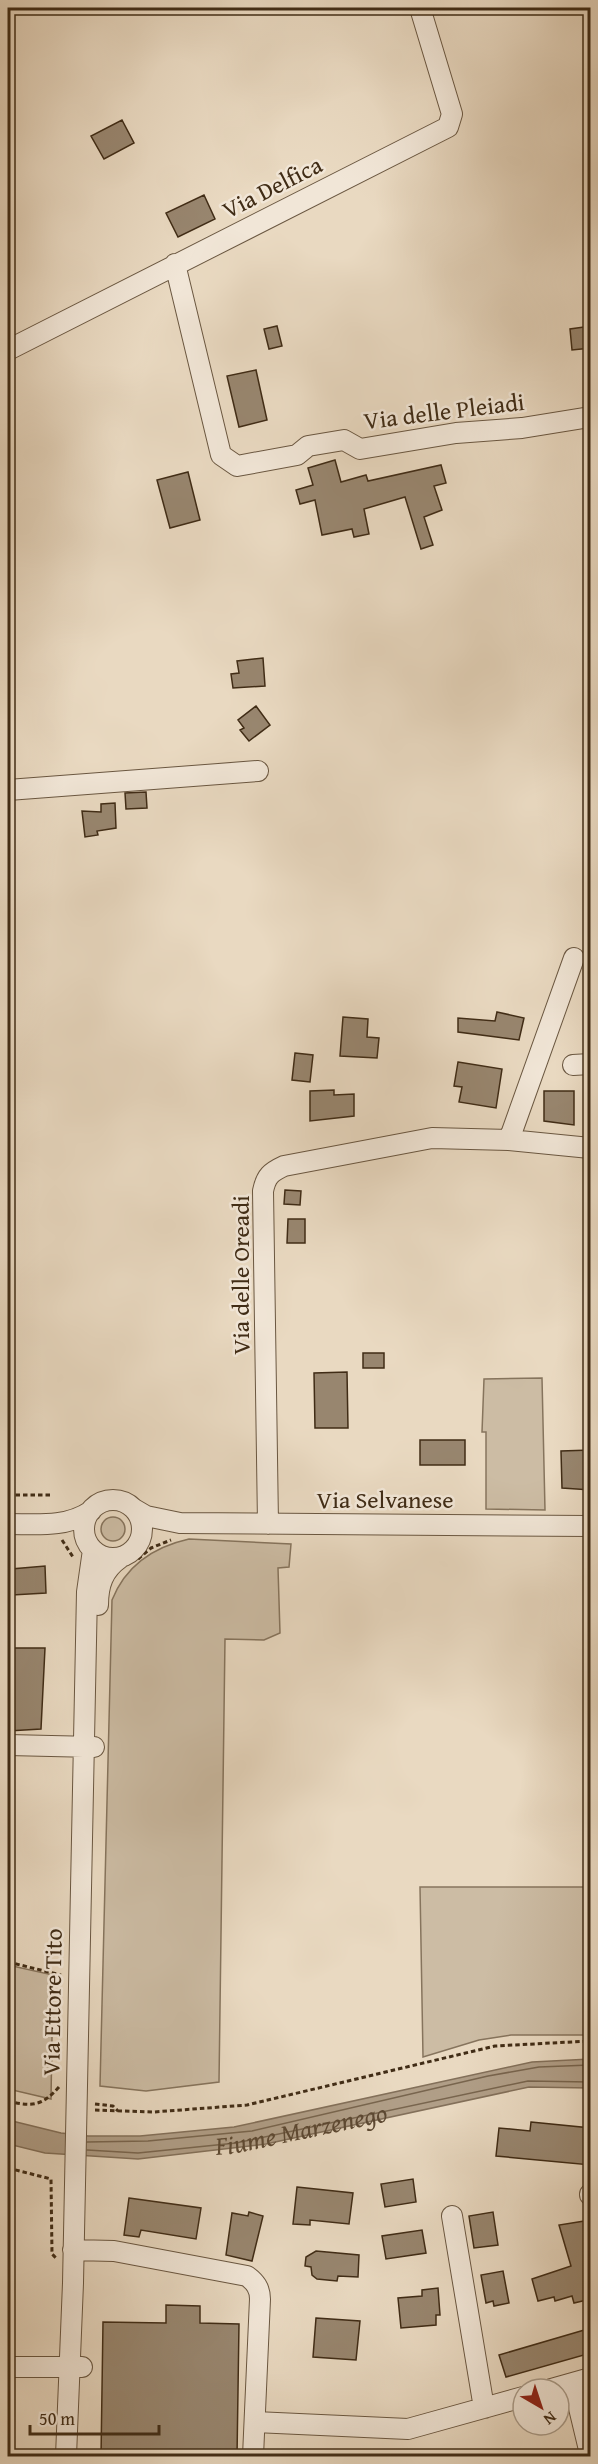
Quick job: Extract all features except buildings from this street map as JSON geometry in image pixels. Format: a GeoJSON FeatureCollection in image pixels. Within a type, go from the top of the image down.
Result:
{"type":"FeatureCollection","features":[{"type":"Feature","properties":{"kind":"street","name":"Via Delfica"},"geometry":{"type":"LineString","coordinates":[[8,350],[448,127],[452,114],[420,8]]}},
{"type":"Feature","properties":{"kind":"street","name":"Via delle Pleiadi"},"geometry":{"type":"LineString","coordinates":[[176,264],[221,455],[237,466],[297,455],[308,446],[344,440],[360,449],[591,417]]}},
{"type":"Feature","properties":{"kind":"street"},"geometry":{"type":"LineString","coordinates":[[8,790],[258,771]]}},
{"type":"Feature","properties":{"kind":"street"},"geometry":{"type":"LineString","coordinates":[[508,1140],[574,958]]}},
{"type":"Feature","properties":{"kind":"street","name":"Via delle Oreadi"},"geometry":{"type":"LineString","coordinates":[[268,1524],[265,1180],[271,1172],[284,1166],[414,1141],[458,1138],[591,1148]]}},
{"type":"Feature","properties":{"kind":"street"},"geometry":{"type":"LineString","coordinates":[[8,1524],[57,1530],[89,1543],[101,1556],[125,1561],[127,1555],[139,1543],[141,1522],[134,1509],[128,1504],[112,1500],[104,1502],[57,1530]]}},
{"type":"Feature","properties":{"kind":"street","name":"Via Selvanese"},"geometry":{"type":"LineString","coordinates":[[134,1509],[179,1531]]}},
{"type":"Feature","properties":{"kind":"street"},"geometry":{"type":"LineString","coordinates":[[89,1543],[84,1527],[91,1511]]}},
{"type":"Feature","properties":{"kind":"street","name":"Via Selvanese"},"geometry":{"type":"LineString","coordinates":[[139,1543],[150,1533],[268,1524],[591,1526]]}},
{"type":"Feature","properties":{"kind":"street","name":"Via Ettore Tito"},"geometry":{"type":"LineString","coordinates":[[77,2457],[73,2252],[88,2113],[87,1592],[89,1543]]}},
{"type":"Feature","properties":{"kind":"street","name":"Via Ettore Tito"},"geometry":{"type":"LineString","coordinates":[[89,1747],[98,1596],[106,1570],[125,1561]]}},
{"type":"Feature","properties":{"kind":"street"},"geometry":{"type":"LineString","coordinates":[[8,1745],[89,1747]]}},
{"type":"Feature","properties":{"kind":"street"},"geometry":{"type":"LineString","coordinates":[[452,2216],[484,2408]]}},
{"type":"Feature","properties":{"kind":"street"},"geometry":{"type":"LineString","coordinates":[[73,2252],[114,2251],[247,2276],[252,2280],[260,2292],[253,2457]]}},
{"type":"Feature","properties":{"kind":"street"},"geometry":{"type":"LineString","coordinates":[[8,2367],[76,2367]]}},
{"type":"Feature","properties":{"kind":"street","name":"Via Ettore Tito"},"geometry":{"type":"LineString","coordinates":[[66,2457],[76,2367]]}},
{"type":"Feature","properties":{"kind":"street"},"geometry":{"type":"LineString","coordinates":[[582,2380],[591,2454]]}},
{"type":"Feature","properties":{"kind":"street"},"geometry":{"type":"LineString","coordinates":[[255,2422],[408,2429],[511,2400]]}},
{"type":"Feature","properties":{"kind":"path"},"geometry":{"type":"LineString","coordinates":[[8,1495],[52,1495]]}},
{"type":"Feature","properties":{"kind":"path"},"geometry":{"type":"LineString","coordinates":[[57,1530],[73,1561]]}},
{"type":"Feature","properties":{"kind":"path"},"geometry":{"type":"LineString","coordinates":[[125,1561],[179,1531]]}},
{"type":"Feature","properties":{"kind":"path"},"geometry":{"type":"LineString","coordinates":[[8,1962],[63,1975]]}},
{"type":"Feature","properties":{"kind":"path"},"geometry":{"type":"LineString","coordinates":[[88,2113],[180,2111],[247,2105],[495,2046],[591,2041]]}},
{"type":"Feature","properties":{"kind":"path"},"geometry":{"type":"LineString","coordinates":[[8,2101],[33,2104],[44,2102],[58,2087],[63,2086]]}},
{"type":"Feature","properties":{"kind":"path"},"geometry":{"type":"LineString","coordinates":[[88,2113],[113,2106],[118,2112]]}},
{"type":"Feature","properties":{"kind":"path"},"geometry":{"type":"LineString","coordinates":[[8,2168],[51,2179],[52,2257],[73,2252]]}},
{"type":"Feature","properties":{"kind":"shaded area"},"geometry":{"type":"Polygon","coordinates":[[[542,1378],[545,1510],[486,1509],[486,1432],[482,1432],[484,1379],[542,1378]]]}},
{"type":"Feature","properties":{"kind":"shaded area"},"geometry":{"type":"Polygon","coordinates":[[[113,1517],[122,1520],[125,1529],[122,1538],[113,1541],[104,1538],[101,1529],[104,1520],[113,1517]]]}},
{"type":"Feature","properties":{"kind":"shaded area"},"geometry":{"type":"Polygon","coordinates":[[[189,1539],[291,1544],[289,1567],[278,1568],[280,1633],[264,1640],[225,1639],[219,2082],[146,2091],[100,2086],[112,1600],[125,1577],[142,1559],[164,1547],[189,1539]]]}},
{"type":"Feature","properties":{"kind":"shaded area"},"geometry":{"type":"Polygon","coordinates":[[[420,1887],[590,1887],[590,2035],[511,2035],[479,2040],[423,2057],[420,1887]]]}},
{"type":"Feature","properties":{"kind":"shaded area"},"geometry":{"type":"Polygon","coordinates":[[[8,1965],[53,1975],[51,2099],[8,2089],[8,1965]]]}},
{"type":"Feature","properties":{"kind":"water","name":"Fiume Marzenego"},"geometry":{"type":"Polygon","coordinates":[[[590,2059],[590,2088],[529,2087],[266,2144],[138,2159],[45,2153],[8,2144],[8,2120],[61,2133],[88,2136],[140,2136],[234,2127],[532,2062],[590,2059]]]}}]}
